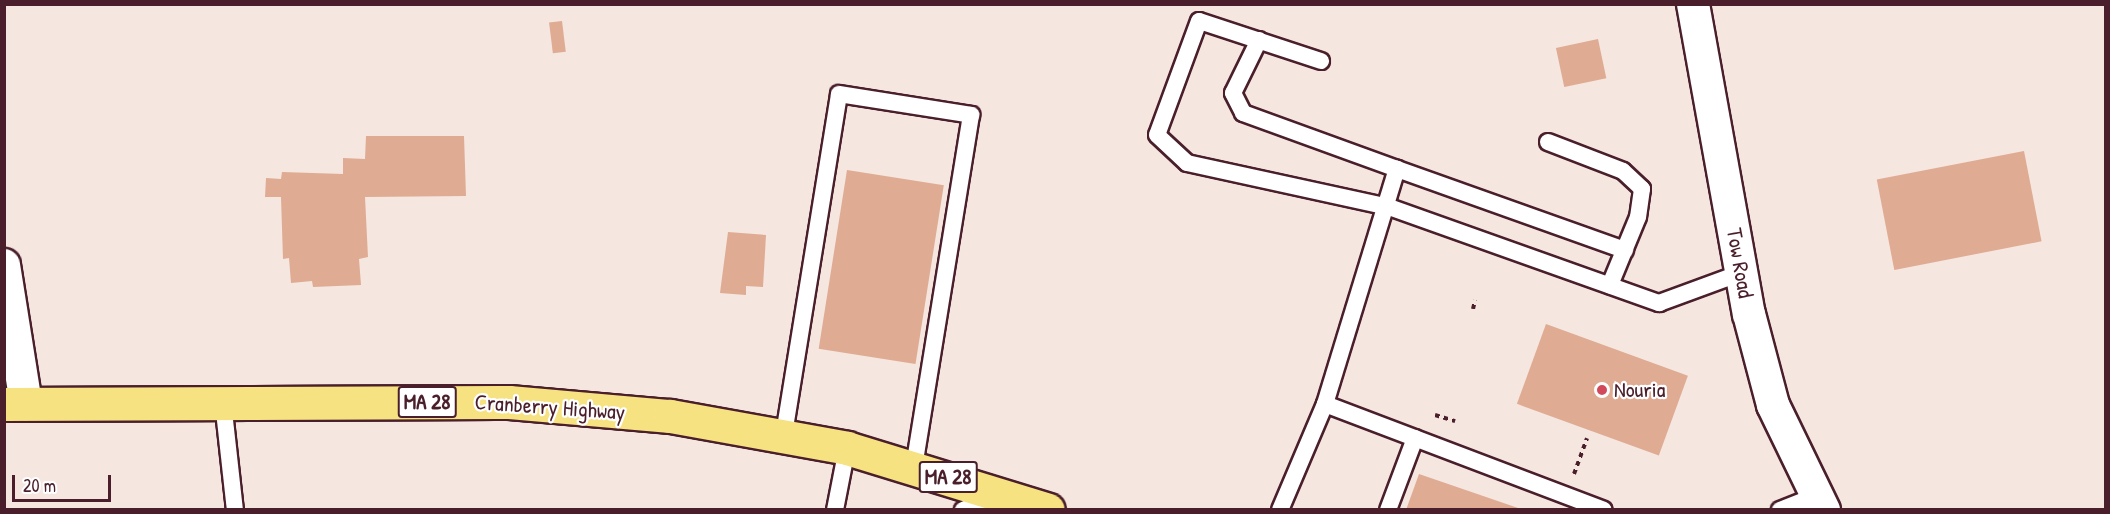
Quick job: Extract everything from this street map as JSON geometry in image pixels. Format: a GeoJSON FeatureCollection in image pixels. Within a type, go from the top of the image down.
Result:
{"type":"FeatureCollection","features":[{"type":"Feature","properties":{"kind":"main road","name":"Cranberry Highway"},"geometry":{"type":"LineString","coordinates":[[15,404],[509,402],[670,416],[784,434],[847,448],[1001,493],[1048,510]]}},
{"type":"Feature","properties":{"kind":"street","name":"Tow Road"},"geometry":{"type":"LineString","coordinates":[[1693,4],[1742,273],[1773,405],[1821,502]]}},
{"type":"Feature","properties":{"kind":"street"},"geometry":{"type":"LineString","coordinates":[[4,265],[15,404]]}},
{"type":"Feature","properties":{"kind":"lane"},"geometry":{"type":"LineString","coordinates":[[1321,61],[1199,21],[1157,135],[1187,163],[1389,207],[1659,303],[1742,273]]}},
{"type":"Feature","properties":{"kind":"lane"},"geometry":{"type":"LineString","coordinates":[[1259,40],[1233,93],[1244,113],[1625,250]]}},
{"type":"Feature","properties":{"kind":"lane"},"geometry":{"type":"LineString","coordinates":[[784,434],[839,94],[971,115],[914,467]]}},
{"type":"Feature","properties":{"kind":"lane"},"geometry":{"type":"LineString","coordinates":[[1548,142],[1623,171],[1642,189],[1638,217],[1610,285]]}},
{"type":"Feature","properties":{"kind":"lane"},"geometry":{"type":"LineString","coordinates":[[1280,510],[1325,404],[1389,207],[1397,169]]}},
{"type":"Feature","properties":{"kind":"lane"},"geometry":{"type":"LineString","coordinates":[[223,402],[235,510]]}},
{"type":"Feature","properties":{"kind":"lane"},"geometry":{"type":"LineString","coordinates":[[1325,404],[1604,510]]}},
{"type":"Feature","properties":{"kind":"lane"},"geometry":{"type":"LineString","coordinates":[[1388,510],[1415,438]]}},
{"type":"Feature","properties":{"kind":"lane"},"geometry":{"type":"LineString","coordinates":[[835,510],[847,448]]}},
{"type":"Feature","properties":{"kind":"lane"},"geometry":{"type":"LineString","coordinates":[[963,510],[1001,493]]}},
{"type":"Feature","properties":{"kind":"lane"},"geometry":{"type":"LineString","coordinates":[[1780,510],[1821,502]]}},
{"type":"Feature","properties":{"kind":"path"},"geometry":{"type":"LineString","coordinates":[[1473,309],[1476,300]]}},
{"type":"Feature","properties":{"kind":"path"},"geometry":{"type":"LineString","coordinates":[[1435,415],[1455,421]]}},
{"type":"Feature","properties":{"kind":"path"},"geometry":{"type":"LineString","coordinates":[[1566,495],[1587,438]]}},
{"type":"Feature","properties":{"kind":"building"},"geometry":{"type":"Polygon","coordinates":[[[562,21],[566,52],[553,53],[549,23],[562,21]]]}},
{"type":"Feature","properties":{"kind":"building"},"geometry":{"type":"Polygon","coordinates":[[[1598,39],[1606,78],[1564,87],[1556,48],[1598,39]]]}},
{"type":"Feature","properties":{"kind":"building"},"geometry":{"type":"Polygon","coordinates":[[[366,136],[464,136],[466,196],[365,197],[368,257],[359,259],[361,285],[313,287],[312,281],[291,283],[289,258],[283,259],[281,197],[265,197],[266,178],[281,179],[282,172],[343,174],[343,158],[365,159],[366,136]]]}},
{"type":"Feature","properties":{"kind":"building"},"geometry":{"type":"Polygon","coordinates":[[[2024,151],[2042,241],[1894,270],[1877,180],[2024,151]]]}},
{"type":"Feature","properties":{"kind":"building"},"geometry":{"type":"Polygon","coordinates":[[[847,170],[944,185],[915,364],[819,349],[847,170]]]}},
{"type":"Feature","properties":{"kind":"building"},"geometry":{"type":"Polygon","coordinates":[[[728,232],[766,235],[763,287],[746,286],[746,295],[720,293],[728,232]]]}},
{"type":"Feature","properties":{"kind":"building","name":"Nouria"},"geometry":{"type":"Polygon","coordinates":[[[1546,324],[1688,376],[1659,456],[1517,404],[1546,324]]]}},
{"type":"Feature","properties":{"kind":"building"},"geometry":{"type":"Polygon","coordinates":[[[1419,474],[1521,509],[1521,510],[1406,510],[1419,474]]]}},
{"type":"Feature","properties":{"kind":"place","name":"Nouria"},"geometry":{"type":"Point","coordinates":[1602,390]}}]}
